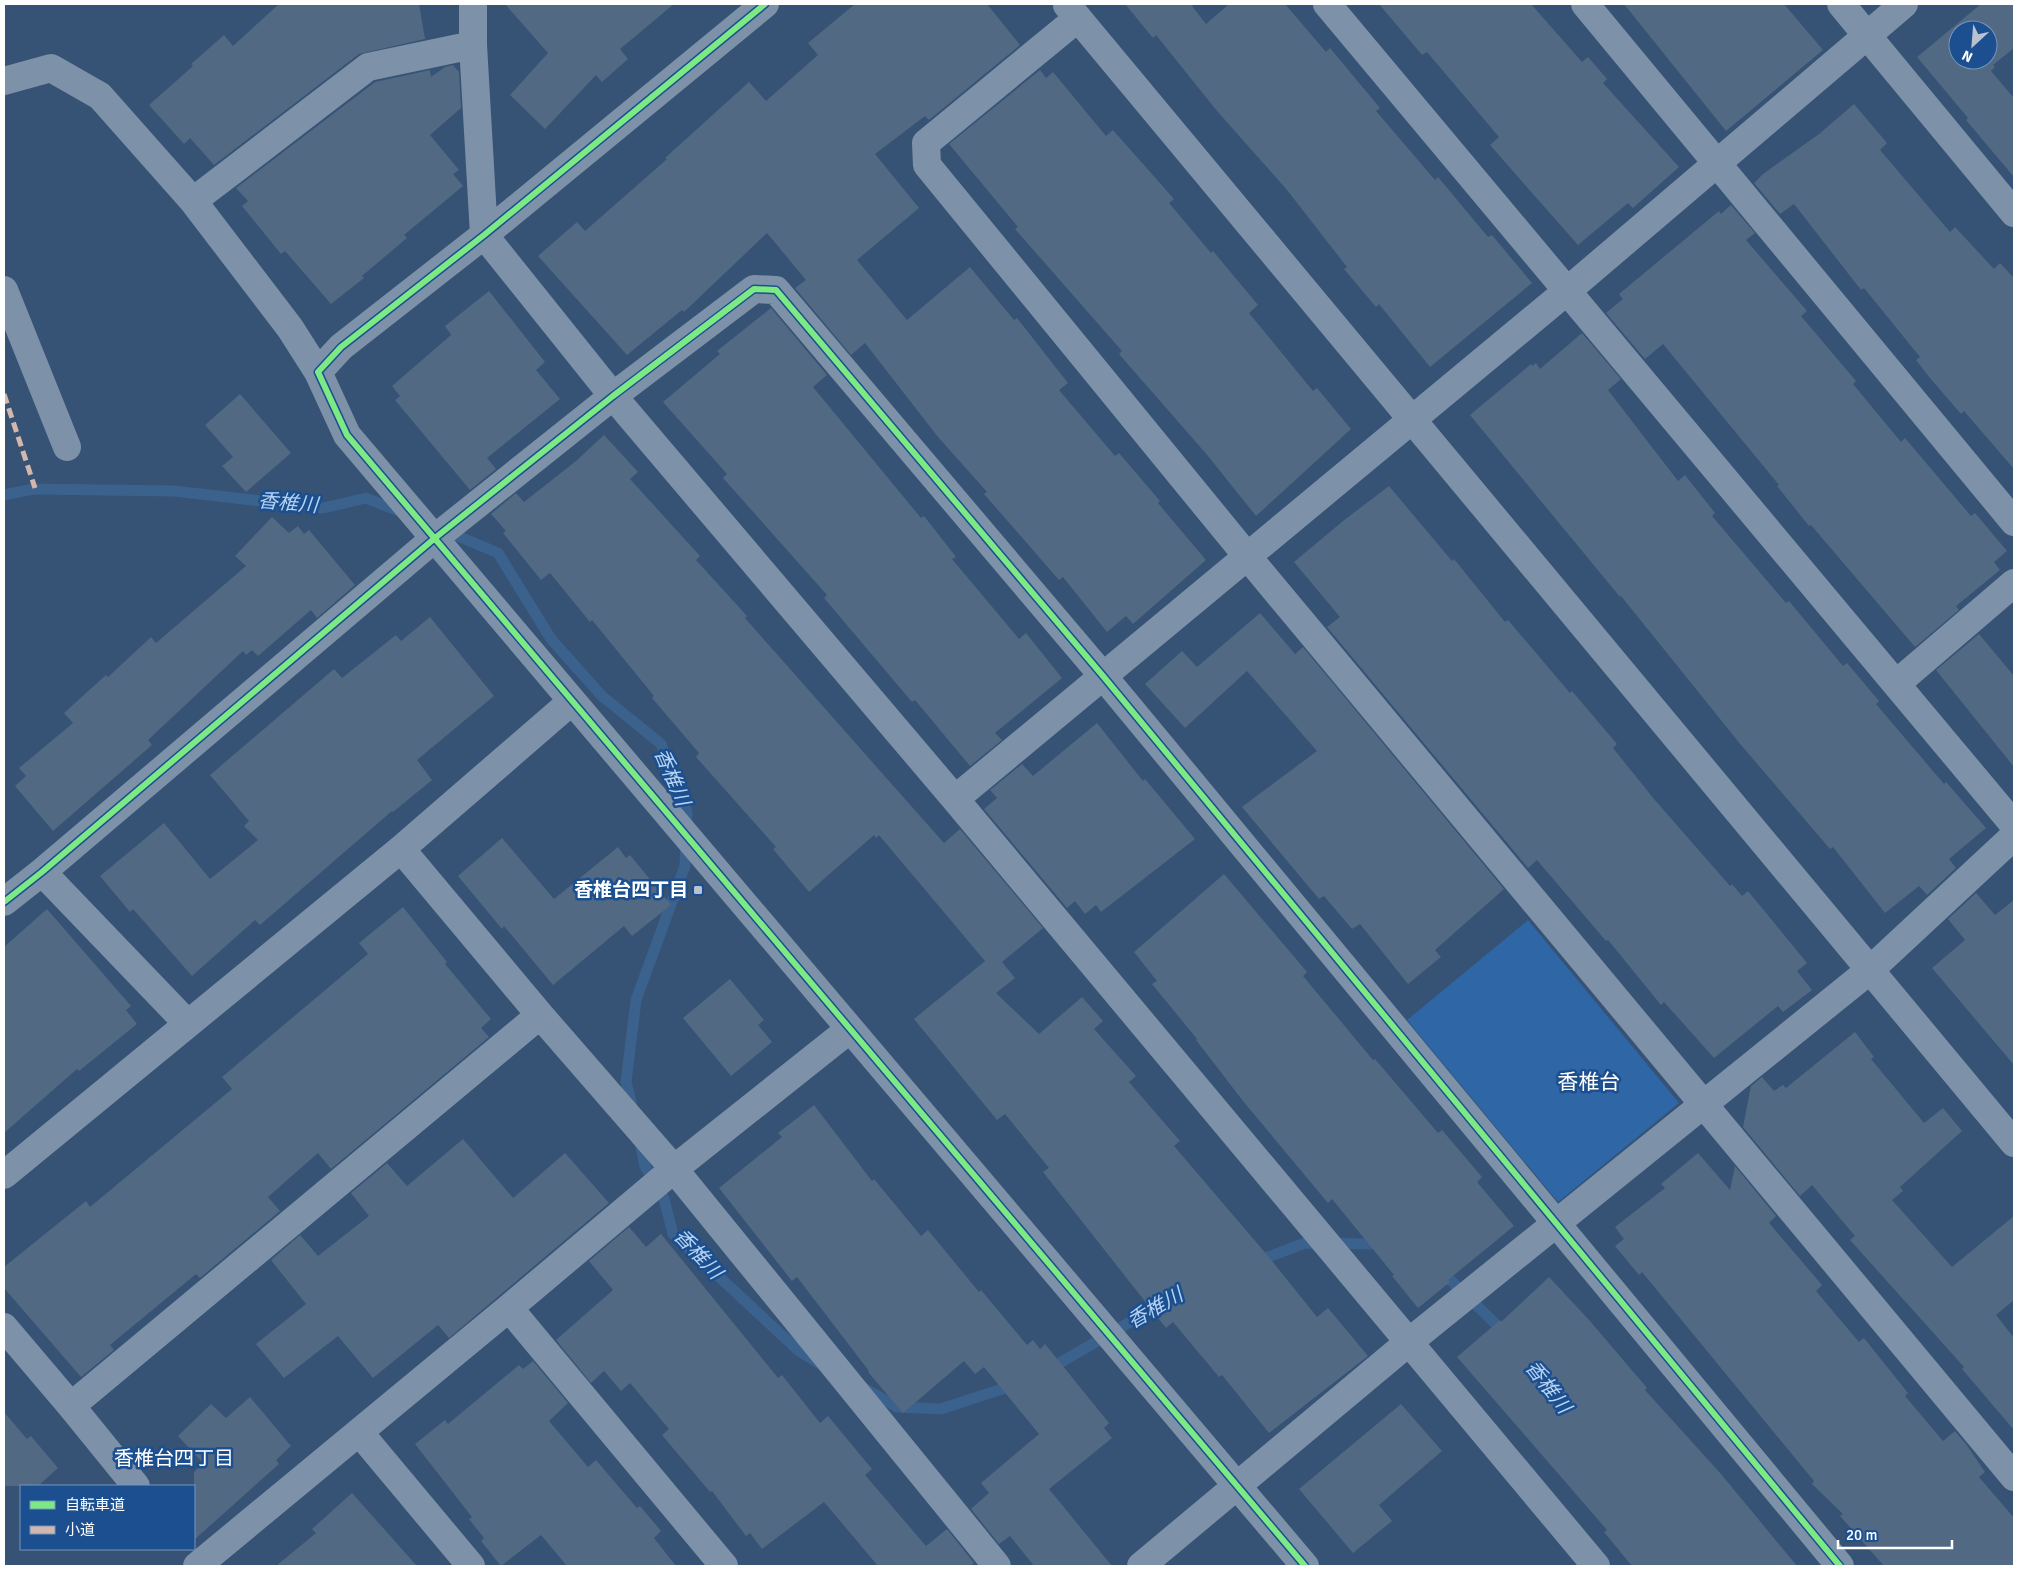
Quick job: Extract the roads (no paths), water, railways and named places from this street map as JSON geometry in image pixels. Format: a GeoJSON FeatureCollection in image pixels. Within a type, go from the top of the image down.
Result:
{"type":"FeatureCollection","features":[{"type":"Feature","properties":{"kind":"street"},"geometry":{"type":"LineString","coordinates":[[473,4],[473,45],[484,235],[613,396],[955,799],[1596,1566]]}},
{"type":"Feature","properties":{"kind":"street"},"geometry":{"type":"LineString","coordinates":[[318,372],[341,347],[484,235],[765,4]]}},
{"type":"Feature","properties":{"kind":"street"},"geometry":{"type":"LineString","coordinates":[[1327,4],[2014,825]]}},
{"type":"Feature","properties":{"kind":"street"},"geometry":{"type":"LineString","coordinates":[[1585,4],[1718,162],[2014,522]]}},
{"type":"Feature","properties":{"kind":"street"},"geometry":{"type":"LineString","coordinates":[[1841,4],[2014,213]]}},
{"type":"Feature","properties":{"kind":"street"},"geometry":{"type":"LineString","coordinates":[[955,799],[1567,291],[1904,4]]}},
{"type":"Feature","properties":{"kind":"street"},"geometry":{"type":"LineString","coordinates":[[2014,1143],[1072,11],[926,143],[927,165],[1247,556],[2014,1477]]}},
{"type":"Feature","properties":{"kind":"street"},"geometry":{"type":"LineString","coordinates":[[193,201],[368,67],[473,45]]}},
{"type":"Feature","properties":{"kind":"street"},"geometry":{"type":"LineString","coordinates":[[4,81],[51,68],[100,96],[193,201],[290,328],[318,372],[347,435],[1306,1566]]}},
{"type":"Feature","properties":{"kind":"street"},"geometry":{"type":"LineString","coordinates":[[4,902],[42,872],[435,538],[613,396],[754,289],[776,290],[1103,676],[1840,1566]]}},
{"type":"Feature","properties":{"kind":"street"},"geometry":{"type":"LineString","coordinates":[[4,290],[67,447]]}},
{"type":"Feature","properties":{"kind":"street"},"geometry":{"type":"LineString","coordinates":[[1896,684],[2014,583]]}},
{"type":"Feature","properties":{"kind":"street"},"geometry":{"type":"LineString","coordinates":[[4,1175],[401,849],[572,701]]}},
{"type":"Feature","properties":{"kind":"street"},"geometry":{"type":"LineString","coordinates":[[1141,1566],[1409,1342],[1558,1224],[1870,970],[2014,836]]}},
{"type":"Feature","properties":{"kind":"street"},"geometry":{"type":"LineString","coordinates":[[401,849],[674,1169],[996,1566]]}},
{"type":"Feature","properties":{"kind":"street"},"geometry":{"type":"LineString","coordinates":[[42,872],[187,1023]]}},
{"type":"Feature","properties":{"kind":"street"},"geometry":{"type":"LineString","coordinates":[[72,1406],[540,1014]]}},
{"type":"Feature","properties":{"kind":"street"},"geometry":{"type":"LineString","coordinates":[[196,1561],[359,1432],[674,1169],[850,1029]]}},
{"type":"Feature","properties":{"kind":"street"},"geometry":{"type":"LineString","coordinates":[[509,1308],[724,1566]]}},
{"type":"Feature","properties":{"kind":"street"},"geometry":{"type":"LineString","coordinates":[[4,1327],[72,1406],[135,1485]]}},
{"type":"Feature","properties":{"kind":"street"},"geometry":{"type":"LineString","coordinates":[[359,1432],[471,1566]]}},
{"type":"Feature","properties":{"kind":"waterway","name":"香椎川"},"geometry":{"type":"LineString","coordinates":[[4,495],[33,489],[174,491],[323,508],[366,498],[406,514]]}},
{"type":"Feature","properties":{"kind":"waterway","name":"香椎川"},"geometry":{"type":"LineString","coordinates":[[446,531],[498,553],[551,639],[602,696],[661,744],[687,812],[685,866],[636,1000],[626,1082],[633,1110]]}},
{"type":"Feature","properties":{"kind":"waterway","name":"香椎川"},"geometry":{"type":"LineString","coordinates":[[639,1138],[645,1166],[664,1199],[673,1234],[799,1351],[822,1365]]}},
{"type":"Feature","properties":{"kind":"waterway","name":"香椎川"},"geometry":{"type":"LineString","coordinates":[[1255,1262],[1305,1243],[1379,1244],[1383,1246]]}},
{"type":"Feature","properties":{"kind":"waterway","name":"香椎川"},"geometry":{"type":"LineString","coordinates":[[1439,1269],[1506,1334]]}},
{"type":"Feature","properties":{"kind":"waterway","name":"香椎川"},"geometry":{"type":"LineString","coordinates":[[1052,1372],[1051,1368],[1163,1303]]}},
{"type":"Feature","properties":{"kind":"waterway","name":"香椎川"},"geometry":{"type":"LineString","coordinates":[[862,1387],[897,1407],[941,1409],[1017,1384]]}},
{"type":"Feature","properties":{"kind":"place","name":"香椎台四丁目"},"geometry":{"type":"Point","coordinates":[698,890]}},
{"type":"Feature","properties":{"kind":"district","name":"香椎台"},"geometry":{"type":"Point","coordinates":[1589,1082]}},
{"type":"Feature","properties":{"kind":"district","name":"香椎台四丁目"},"geometry":{"type":"Point","coordinates":[174,1458]}}]}
